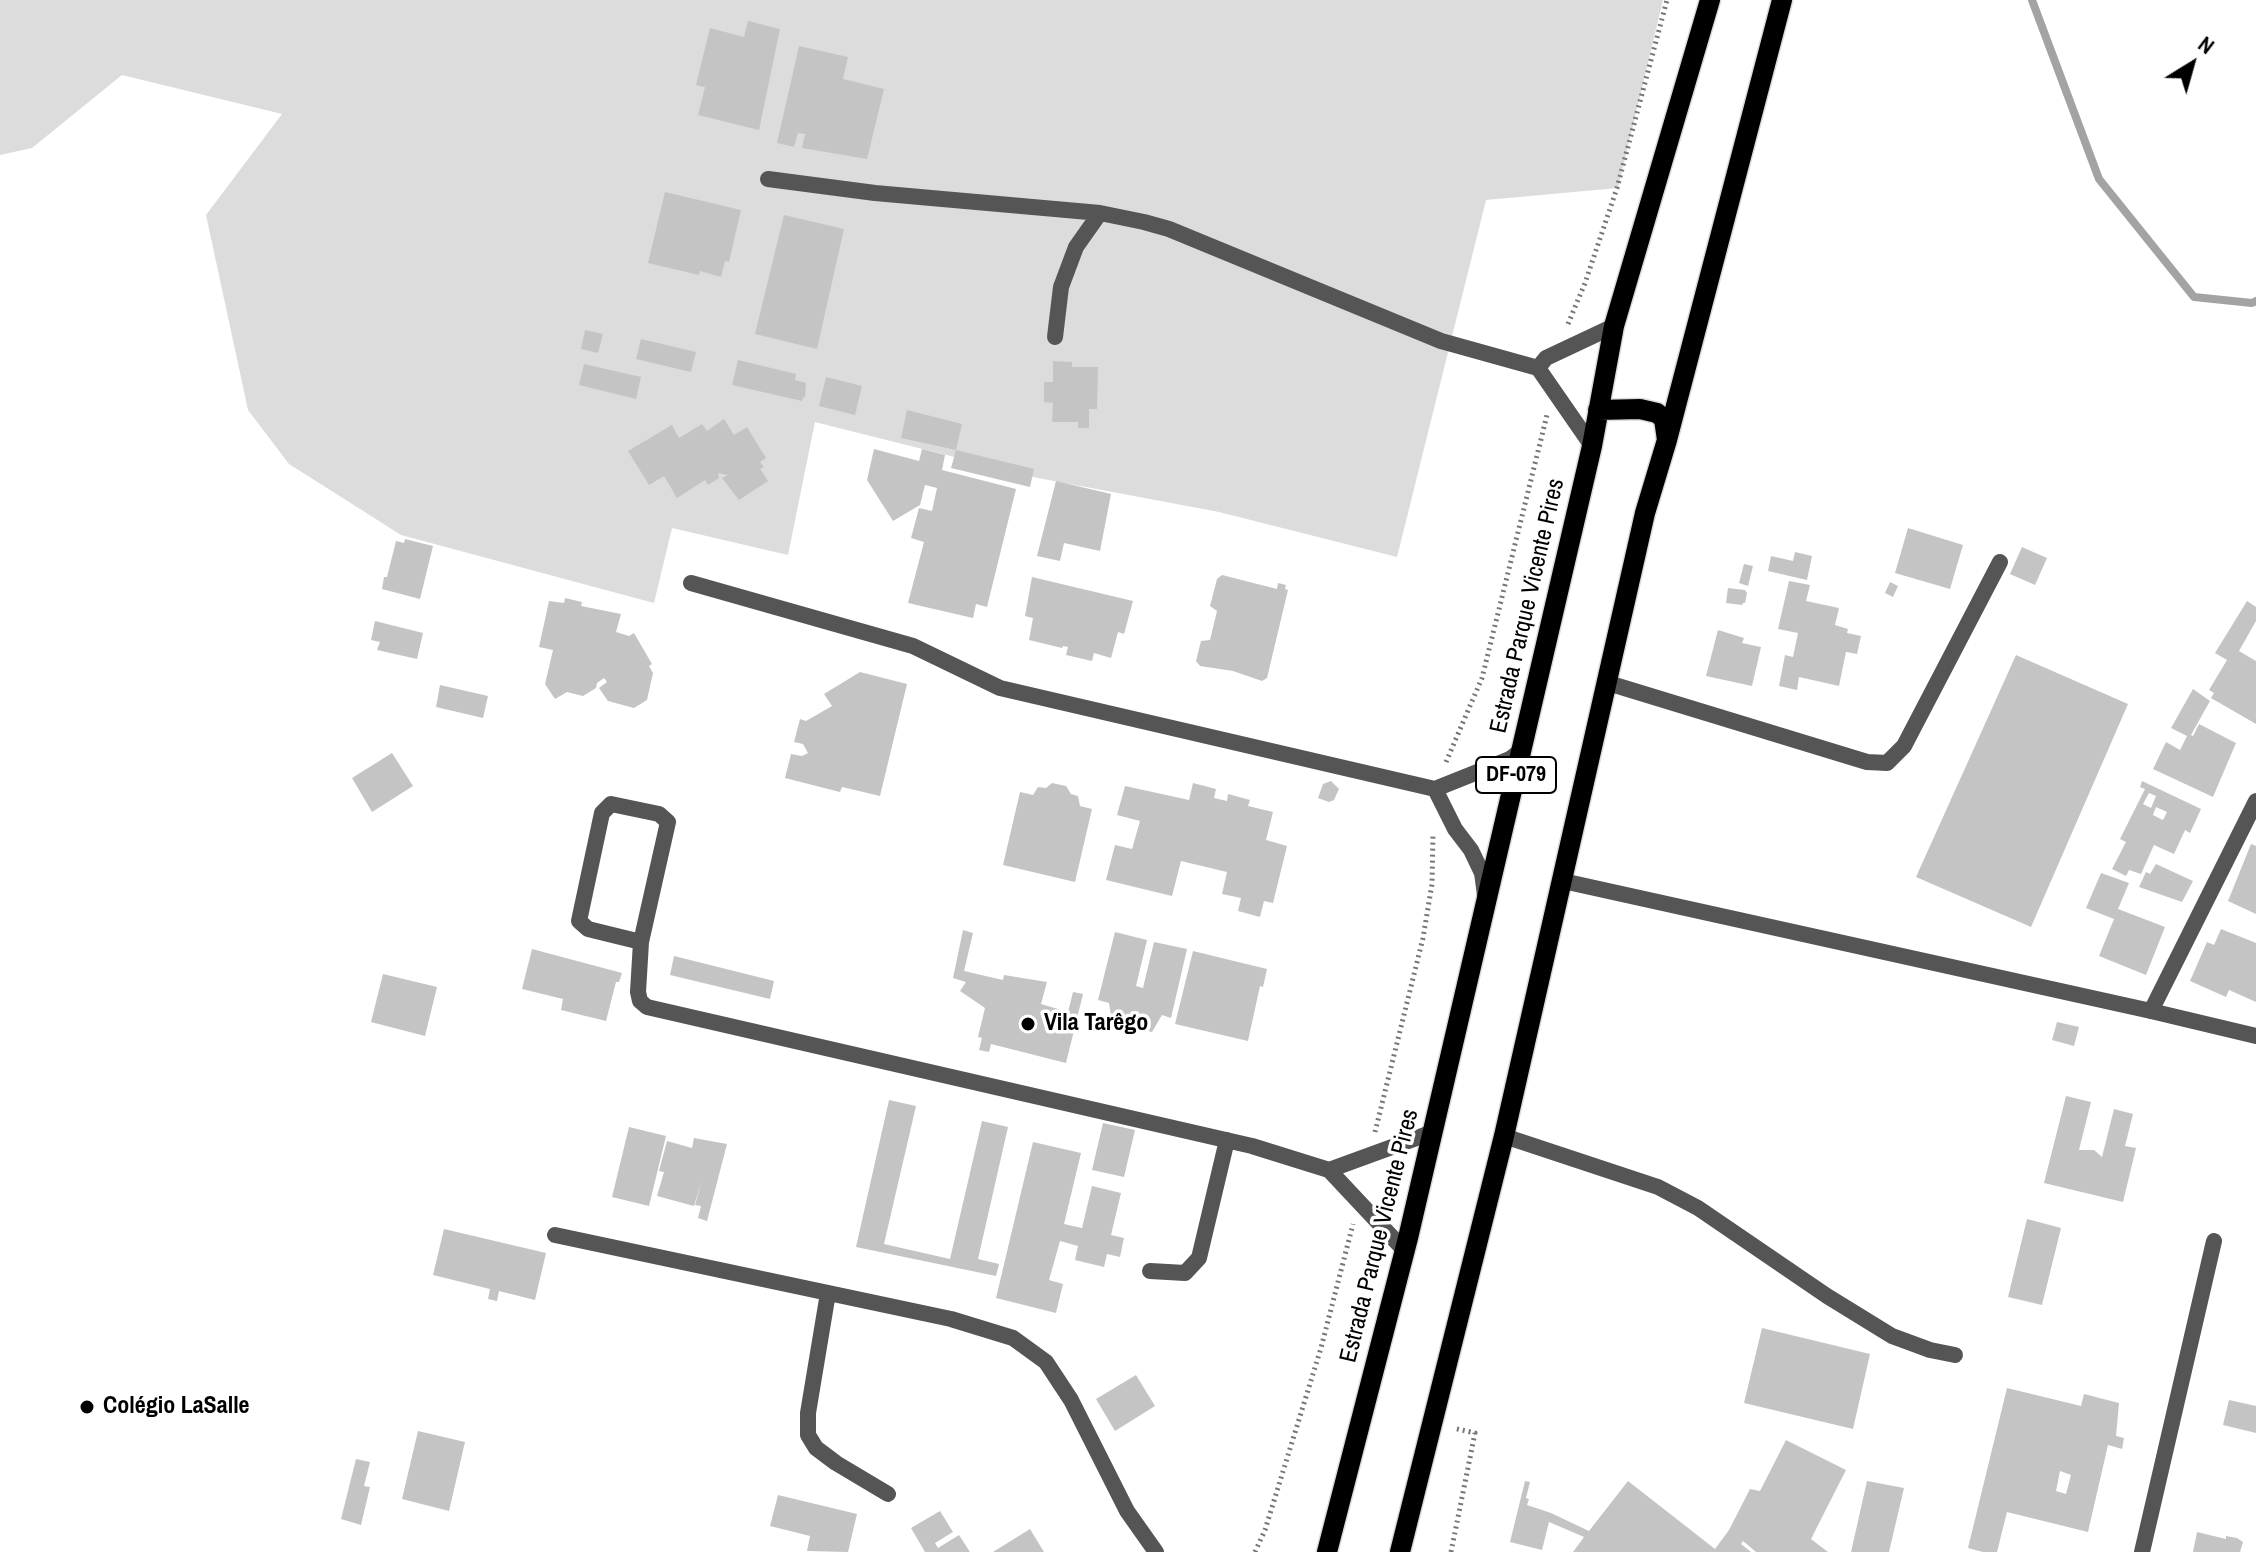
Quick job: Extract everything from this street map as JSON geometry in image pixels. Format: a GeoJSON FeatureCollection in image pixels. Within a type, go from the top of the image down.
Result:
{"type":"FeatureCollection","features":[{"type":"Feature","properties":{"kind":"main road","name":"Estrada Parque Vicente Pires"},"geometry":{"type":"LineString","coordinates":[[1326,1551],[1433,1132],[1592,446],[1614,326],[1710,0]]}},
{"type":"Feature","properties":{"kind":"main road","name":"DF-079"},"geometry":{"type":"LineString","coordinates":[[1400,1552],[1504,1136],[1645,513],[1667,440],[1782,0]]}},
{"type":"Feature","properties":{"kind":"main road"},"geometry":{"type":"LineString","coordinates":[[1598,410],[1640,409],[1657,413],[1664,419],[1667,440]]}},
{"type":"Feature","properties":{"kind":"street"},"geometry":{"type":"LineString","coordinates":[[768,179],[875,193],[1100,213],[1169,229],[1441,341],[1538,368],[1592,446]]}},
{"type":"Feature","properties":{"kind":"street"},"geometry":{"type":"LineString","coordinates":[[1055,337],[1061,287],[1076,247],[1100,213]]}},
{"type":"Feature","properties":{"kind":"street"},"geometry":{"type":"LineString","coordinates":[[1538,368],[1546,358],[1614,326]]}},
{"type":"Feature","properties":{"kind":"street"},"geometry":{"type":"LineString","coordinates":[[1608,683],[1867,762],[1887,763],[1904,746],[2000,562]]}},
{"type":"Feature","properties":{"kind":"street"},"geometry":{"type":"LineString","coordinates":[[691,583],[913,646],[1000,688],[1435,789],[1510,759],[1522,750]]}},
{"type":"Feature","properties":{"kind":"street"},"geometry":{"type":"LineString","coordinates":[[1435,789],[1482,873],[1486,901]]}},
{"type":"Feature","properties":{"kind":"street"},"geometry":{"type":"LineString","coordinates":[[2151,1011],[2256,801]]}},
{"type":"Feature","properties":{"kind":"street"},"geometry":{"type":"LineString","coordinates":[[641,942],[588,929],[579,921],[602,813],[611,804],[659,814],[668,822],[641,942],[638,992],[640,1001],[647,1007],[1227,1140],[1329,1170],[1405,1251]]}},
{"type":"Feature","properties":{"kind":"street"},"geometry":{"type":"LineString","coordinates":[[1563,881],[2256,1036]]}},
{"type":"Feature","properties":{"kind":"street"},"geometry":{"type":"LineString","coordinates":[[1329,1170],[1433,1132]]}},
{"type":"Feature","properties":{"kind":"street"},"geometry":{"type":"LineString","coordinates":[[1504,1136],[1658,1187],[1698,1208],[1827,1296],[1892,1336],[1930,1350],[1955,1355]]}},
{"type":"Feature","properties":{"kind":"street"},"geometry":{"type":"LineString","coordinates":[[1150,1271],[1185,1273],[1199,1258],[1227,1140]]}},
{"type":"Feature","properties":{"kind":"street"},"geometry":{"type":"LineString","coordinates":[[555,1235],[996,1331],[1028,1347],[1046,1362],[1071,1400],[1127,1511],[1156,1552]]}},
{"type":"Feature","properties":{"kind":"street"},"geometry":{"type":"LineString","coordinates":[[2142,1552],[2214,1241]]}},
{"type":"Feature","properties":{"kind":"street"},"geometry":{"type":"LineString","coordinates":[[828,1293],[808,1413],[808,1435],[816,1448],[836,1463],[888,1494]]}},
{"type":"Feature","properties":{"kind":"path"},"geometry":{"type":"LineString","coordinates":[[1433,1423],[1475,1433],[1451,1552]]}},
{"type":"Feature","properties":{"kind":"shaded area"},"geometry":{"type":"Polygon","coordinates":[[[0,0],[1663,0],[1618,188],[1486,200],[1397,557],[1219,512],[1038,478],[815,422],[788,555],[672,528],[654,603],[401,535],[289,464],[248,410],[206,215],[282,114],[122,75],[32,148],[0,155],[0,0]]]}},
{"type":"Feature","properties":{"kind":"building"},"geometry":{"type":"Polygon","coordinates":[[[748,21],[780,29],[759,130],[698,115],[705,87],[696,85],[710,28],[744,37],[748,21]]]}},
{"type":"Feature","properties":{"kind":"building"},"geometry":{"type":"Polygon","coordinates":[[[799,46],[848,57],[843,79],[884,89],[867,159],[802,148],[805,134],[798,133],[794,147],[777,143],[799,46]]]}},
{"type":"Feature","properties":{"kind":"building"},"geometry":{"type":"Polygon","coordinates":[[[665,192],[741,210],[729,262],[725,261],[721,277],[648,263],[665,192]]]}},
{"type":"Feature","properties":{"kind":"building"},"geometry":{"type":"Polygon","coordinates":[[[784,215],[844,229],[817,349],[755,334],[784,215]]]}},
{"type":"Feature","properties":{"kind":"building"},"geometry":{"type":"Polygon","coordinates":[[[585,330],[603,334],[598,353],[581,349],[585,330]]]}},
{"type":"Feature","properties":{"kind":"building"},"geometry":{"type":"Polygon","coordinates":[[[641,339],[696,352],[691,372],[636,359],[641,339]]]}},
{"type":"Feature","properties":{"kind":"building"},"geometry":{"type":"Polygon","coordinates":[[[738,360],[796,374],[795,380],[806,383],[805,398],[802,401],[732,385],[738,360]]]}},
{"type":"Feature","properties":{"kind":"building"},"geometry":{"type":"Polygon","coordinates":[[[1053,361],[1072,362],[1072,367],[1098,367],[1097,409],[1089,409],[1089,428],[1078,428],[1078,422],[1052,422],[1053,403],[1044,402],[1044,382],[1053,382],[1053,361]]]}},
{"type":"Feature","properties":{"kind":"building"},"geometry":{"type":"Polygon","coordinates":[[[584,364],[641,377],[636,399],[579,385],[584,364]]]}},
{"type":"Feature","properties":{"kind":"building"},"geometry":{"type":"Polygon","coordinates":[[[826,377],[862,386],[855,415],[819,406],[826,377]]]}},
{"type":"Feature","properties":{"kind":"building"},"geometry":{"type":"Polygon","coordinates":[[[907,410],[962,424],[956,450],[901,438],[907,410]]]}},
{"type":"Feature","properties":{"kind":"building"},"geometry":{"type":"Polygon","coordinates":[[[724,419],[734,435],[747,427],[766,458],[760,462],[764,467],[760,469],[768,481],[739,500],[722,478],[728,475],[718,473],[719,478],[708,485],[705,480],[677,498],[664,476],[649,485],[628,451],[672,425],[679,438],[702,424],[707,431],[724,419]]]}},
{"type":"Feature","properties":{"kind":"building"},"geometry":{"type":"Polygon","coordinates":[[[874,449],[919,461],[922,449],[945,455],[942,470],[1016,489],[987,607],[976,604],[973,618],[908,603],[924,542],[911,538],[919,508],[932,511],[937,488],[925,485],[920,505],[893,521],[867,480],[874,449]]]}},
{"type":"Feature","properties":{"kind":"building"},"geometry":{"type":"Polygon","coordinates":[[[956,450],[1034,469],[1030,487],[951,468],[956,450]]]}},
{"type":"Feature","properties":{"kind":"building"},"geometry":{"type":"Polygon","coordinates":[[[1056,481],[1111,494],[1100,551],[1064,543],[1060,561],[1037,556],[1056,481]]]}},
{"type":"Feature","properties":{"kind":"building"},"geometry":{"type":"Polygon","coordinates":[[[1908,528],[1963,545],[1950,589],[1895,573],[1908,528]]]}},
{"type":"Feature","properties":{"kind":"building"},"geometry":{"type":"Polygon","coordinates":[[[405,539],[433,546],[420,599],[382,589],[396,541],[404,543],[405,539]]]}},
{"type":"Feature","properties":{"kind":"building"},"geometry":{"type":"Polygon","coordinates":[[[2022,547],[2047,558],[2035,585],[2010,574],[2022,547]]]}},
{"type":"Feature","properties":{"kind":"building"},"geometry":{"type":"Polygon","coordinates":[[[1795,552],[1812,556],[1807,580],[1768,571],[1771,556],[1793,561],[1795,552]]]}},
{"type":"Feature","properties":{"kind":"building"},"geometry":{"type":"Polygon","coordinates":[[[1744,564],[1753,566],[1748,586],[1739,583],[1744,564]]]}},
{"type":"Feature","properties":{"kind":"building"},"geometry":{"type":"Polygon","coordinates":[[[1222,575],[1277,589],[1278,583],[1286,585],[1285,589],[1288,590],[1267,678],[1262,681],[1233,671],[1200,666],[1196,661],[1201,641],[1210,640],[1217,611],[1210,606],[1217,579],[1222,575]]]}},
{"type":"Feature","properties":{"kind":"building"},"geometry":{"type":"Polygon","coordinates":[[[1032,577],[1133,601],[1124,634],[1118,632],[1111,658],[1094,653],[1092,661],[1066,655],[1068,647],[1029,640],[1033,618],[1025,616],[1032,577]]]}},
{"type":"Feature","properties":{"kind":"building"},"geometry":{"type":"Polygon","coordinates":[[[1789,581],[1810,585],[1806,601],[1839,608],[1835,625],[1848,629],[1847,633],[1861,636],[1857,654],[1846,652],[1839,686],[1799,677],[1797,690],[1779,686],[1785,655],[1793,657],[1798,633],[1778,629],[1789,581]]]}},
{"type":"Feature","properties":{"kind":"building"},"geometry":{"type":"Polygon","coordinates":[[[1890,582],[1898,586],[1893,597],[1885,593],[1890,582]]]}},
{"type":"Feature","properties":{"kind":"building"},"geometry":{"type":"Polygon","coordinates":[[[1728,588],[1745,590],[1745,603],[1726,603],[1728,588]]]}},
{"type":"Feature","properties":{"kind":"building"},"geometry":{"type":"Polygon","coordinates":[[[565,598],[582,602],[581,606],[621,614],[616,632],[629,636],[634,633],[652,664],[649,666],[653,673],[647,700],[634,708],[608,701],[599,688],[607,682],[604,678],[583,696],[567,692],[555,699],[545,684],[553,650],[539,647],[549,601],[564,603],[565,598]]]}},
{"type":"Feature","properties":{"kind":"building"},"geometry":{"type":"Polygon","coordinates":[[[2247,601],[2256,607],[2256,621],[2239,651],[2256,661],[2256,724],[2211,698],[2214,693],[2209,690],[2227,660],[2215,653],[2247,601]]]}},
{"type":"Feature","properties":{"kind":"building"},"geometry":{"type":"Polygon","coordinates":[[[375,621],[423,633],[417,659],[377,650],[380,642],[371,640],[375,621]]]}},
{"type":"Feature","properties":{"kind":"building"},"geometry":{"type":"Polygon","coordinates":[[[1718,630],[1744,638],[1742,643],[1761,647],[1752,686],[1706,676],[1718,630]]]}},
{"type":"Feature","properties":{"kind":"building"},"geometry":{"type":"Polygon","coordinates":[[[2016,655],[2128,704],[2031,927],[1916,877],[2016,655]]]}},
{"type":"Feature","properties":{"kind":"building"},"geometry":{"type":"Polygon","coordinates":[[[860,672],[907,684],[880,796],[842,787],[840,792],[785,778],[791,754],[802,756],[808,753],[803,744],[794,742],[800,719],[806,721],[832,706],[824,694],[860,672]]]}},
{"type":"Feature","properties":{"kind":"building"},"geometry":{"type":"Polygon","coordinates":[[[440,685],[488,696],[483,718],[436,707],[440,685]]]}},
{"type":"Feature","properties":{"kind":"building"},"geometry":{"type":"Polygon","coordinates":[[[2193,689],[2210,701],[2191,735],[2199,724],[2236,743],[2213,797],[2153,769],[2166,742],[2180,750],[2187,736],[2171,728],[2193,689]]]}},
{"type":"Feature","properties":{"kind":"building"},"geometry":{"type":"Polygon","coordinates":[[[392,753],[413,786],[372,812],[352,778],[392,753]]]}},
{"type":"Feature","properties":{"kind":"building"},"geometry":{"type":"Polygon","coordinates":[[[1331,781],[1339,789],[1334,800],[1329,802],[1318,798],[1323,784],[1331,781]]]}},
{"type":"Feature","properties":{"kind":"building"},"geometry":{"type":"Polygon","coordinates":[[[2142,781],[2201,809],[2190,833],[2185,830],[2174,854],[2154,845],[2141,874],[2129,870],[2126,876],[2112,869],[2126,842],[2120,839],[2145,789],[2140,787],[2142,781]],[[2149,793],[2143,804],[2151,808],[2156,796],[2149,793]],[[2156,807],[2153,815],[2163,820],[2167,812],[2156,807]]]}},
{"type":"Feature","properties":{"kind":"building"},"geometry":{"type":"Polygon","coordinates":[[[1052,783],[1066,786],[1071,794],[1078,796],[1080,806],[1092,809],[1075,882],[1003,865],[1020,792],[1033,795],[1038,787],[1046,788],[1052,783]]]}},
{"type":"Feature","properties":{"kind":"building"},"geometry":{"type":"Polygon","coordinates":[[[1193,783],[1216,789],[1214,798],[1227,801],[1228,794],[1250,800],[1248,806],[1273,812],[1266,840],[1287,846],[1273,903],[1264,901],[1260,917],[1238,911],[1241,898],[1222,894],[1227,872],[1181,861],[1172,896],[1106,880],[1115,845],[1132,849],[1140,821],[1117,815],[1125,786],[1189,800],[1193,783]]]}},
{"type":"Feature","properties":{"kind":"building"},"geometry":{"type":"Polygon","coordinates":[[[2251,844],[2256,846],[2256,914],[2228,901],[2251,844]]]}},
{"type":"Feature","properties":{"kind":"building"},"geometry":{"type":"Polygon","coordinates":[[[2156,864],[2193,881],[2182,902],[2139,887],[2146,872],[2150,874],[2156,864]]]}},
{"type":"Feature","properties":{"kind":"building"},"geometry":{"type":"Polygon","coordinates":[[[2101,873],[2129,883],[2118,909],[2165,927],[2146,975],[2099,956],[2114,919],[2086,908],[2101,873]]]}},
{"type":"Feature","properties":{"kind":"building"},"geometry":{"type":"Polygon","coordinates":[[[2221,929],[2256,943],[2256,1002],[2229,990],[2226,997],[2190,981],[2207,942],[2214,945],[2221,929]]]}},
{"type":"Feature","properties":{"kind":"building","name":"Vila Tarêgo"},"geometry":{"type":"Polygon","coordinates":[[[963,930],[973,933],[964,971],[1003,980],[1004,975],[1047,982],[1041,1004],[1068,1012],[1073,992],[1083,994],[1066,1063],[991,1044],[989,1052],[979,1050],[982,1038],[978,1037],[985,1008],[960,991],[966,982],[953,978],[963,930]]]}},
{"type":"Feature","properties":{"kind":"building"},"geometry":{"type":"Polygon","coordinates":[[[1115,932],[1147,940],[1136,986],[1143,988],[1154,942],[1187,949],[1171,1018],[1162,1015],[1152,1032],[1112,1022],[1109,1003],[1098,1000],[1115,932]]]}},
{"type":"Feature","properties":{"kind":"building"},"geometry":{"type":"Polygon","coordinates":[[[532,949],[622,973],[619,982],[616,982],[606,1021],[561,1010],[563,999],[522,989],[532,949]]]}},
{"type":"Feature","properties":{"kind":"building"},"geometry":{"type":"Polygon","coordinates":[[[1193,951],[1267,969],[1263,987],[1260,986],[1248,1041],[1175,1024],[1193,951]]]}},
{"type":"Feature","properties":{"kind":"building"},"geometry":{"type":"Polygon","coordinates":[[[674,956],[774,981],[770,999],[670,975],[674,956]]]}},
{"type":"Feature","properties":{"kind":"building"},"geometry":{"type":"Polygon","coordinates":[[[383,974],[437,987],[425,1036],[371,1022],[383,974]]]}},
{"type":"Feature","properties":{"kind":"building"},"geometry":{"type":"Polygon","coordinates":[[[2057,1022],[2079,1027],[2074,1046],[2052,1040],[2057,1022]]]}},
{"type":"Feature","properties":{"kind":"building"},"geometry":{"type":"Polygon","coordinates":[[[2066,1096],[2091,1102],[2079,1150],[2094,1150],[2102,1157],[2114,1109],[2133,1114],[2125,1146],[2136,1148],[2123,1202],[2044,1183],[2066,1096]]]}},
{"type":"Feature","properties":{"kind":"building"},"geometry":{"type":"Polygon","coordinates":[[[889,1100],[916,1106],[884,1244],[950,1259],[982,1121],[1008,1127],[978,1259],[999,1264],[996,1276],[856,1247],[889,1100]]]}},
{"type":"Feature","properties":{"kind":"building"},"geometry":{"type":"Polygon","coordinates":[[[1103,1123],[1135,1130],[1124,1177],[1092,1170],[1103,1123]]]}},
{"type":"Feature","properties":{"kind":"building"},"geometry":{"type":"Polygon","coordinates":[[[629,1127],[666,1136],[649,1206],[612,1197],[629,1127]]]}},
{"type":"Feature","properties":{"kind":"building"},"geometry":{"type":"Polygon","coordinates":[[[694,1138],[727,1144],[707,1221],[698,1218],[701,1206],[695,1205],[702,1180],[694,1206],[657,1196],[664,1172],[659,1171],[667,1141],[692,1148],[694,1138]]]}},
{"type":"Feature","properties":{"kind":"building"},"geometry":{"type":"Polygon","coordinates":[[[1033,1142],[1081,1153],[1064,1224],[1082,1228],[1092,1186],[1121,1193],[1111,1235],[1124,1238],[1120,1257],[1107,1254],[1104,1267],[1075,1260],[1078,1246],[1060,1241],[1049,1280],[1063,1284],[1056,1313],[996,1298],[1033,1142]]]}},
{"type":"Feature","properties":{"kind":"building"},"geometry":{"type":"Polygon","coordinates":[[[2027,1219],[2061,1228],[2042,1305],[2008,1297],[2027,1219]]]}},
{"type":"Feature","properties":{"kind":"building"},"geometry":{"type":"Polygon","coordinates":[[[444,1229],[546,1253],[535,1300],[499,1291],[497,1301],[488,1299],[490,1289],[433,1275],[444,1229]]]}},
{"type":"Feature","properties":{"kind":"building"},"geometry":{"type":"Polygon","coordinates":[[[1762,1328],[1870,1354],[1853,1429],[1744,1403],[1762,1328]]]}},
{"type":"Feature","properties":{"kind":"building"},"geometry":{"type":"Polygon","coordinates":[[[1136,1375],[1155,1406],[1115,1431],[1096,1399],[1136,1375]]]}},
{"type":"Feature","properties":{"kind":"building"},"geometry":{"type":"Polygon","coordinates":[[[2007,1388],[2081,1406],[2084,1394],[2119,1403],[2116,1436],[2124,1438],[2122,1449],[2108,1445],[2088,1532],[2007,1512],[1997,1552],[1968,1548],[2007,1388]],[[2060,1471],[2056,1491],[2066,1494],[2071,1475],[2060,1471]]]}},
{"type":"Feature","properties":{"kind":"building"},"geometry":{"type":"Polygon","coordinates":[[[2229,1400],[2256,1406],[2256,1433],[2223,1425],[2229,1400]]]}},
{"type":"Feature","properties":{"kind":"building"},"geometry":{"type":"Polygon","coordinates":[[[418,1431],[465,1442],[449,1511],[402,1499],[418,1431]]]}},
{"type":"Feature","properties":{"kind":"building"},"geometry":{"type":"Polygon","coordinates":[[[1786,1440],[1846,1470],[1811,1539],[1828,1552],[1756,1552],[1743,1541],[1741,1544],[1751,1552],[1573,1552],[1584,1537],[1549,1522],[1542,1550],[1510,1542],[1525,1481],[1530,1482],[1527,1505],[1589,1531],[1628,1481],[1715,1549],[1729,1530],[1750,1489],[1760,1491],[1786,1440]]]}},
{"type":"Feature","properties":{"kind":"building"},"geometry":{"type":"Polygon","coordinates":[[[356,1459],[370,1462],[364,1486],[370,1487],[361,1525],[341,1519],[356,1459]]]}},
{"type":"Feature","properties":{"kind":"building"},"geometry":{"type":"Polygon","coordinates":[[[1867,1481],[1904,1488],[1889,1552],[1851,1552],[1867,1481]]]}},
{"type":"Feature","properties":{"kind":"building"},"geometry":{"type":"Polygon","coordinates":[[[778,1495],[857,1514],[848,1552],[807,1551],[810,1536],[770,1526],[778,1495]]]}},
{"type":"Feature","properties":{"kind":"building"},"geometry":{"type":"Polygon","coordinates":[[[940,1511],[953,1532],[935,1543],[938,1548],[959,1535],[970,1552],[925,1552],[911,1528],[940,1511]]]}},
{"type":"Feature","properties":{"kind":"building"},"geometry":{"type":"Polygon","coordinates":[[[1030,1529],[1044,1552],[993,1552],[1030,1529]]]}},
{"type":"Feature","properties":{"kind":"building"},"geometry":{"type":"Polygon","coordinates":[[[2197,1532],[2226,1539],[2226,1536],[2237,1538],[2243,1542],[2240,1552],[2193,1552],[2197,1532]]]}},
{"type":"Feature","properties":{"kind":"waterway"},"geometry":{"type":"LineString","coordinates":[[2032,0],[2099,179],[2194,297],[2256,301]]}},
{"type":"Feature","properties":{"kind":"place","name":"Vila Tarêgo"},"geometry":{"type":"Point","coordinates":[1028,1024]}},
{"type":"Feature","properties":{"kind":"place","name":"Colégio LaSalle"},"geometry":{"type":"Point","coordinates":[87,1407]}}]}
